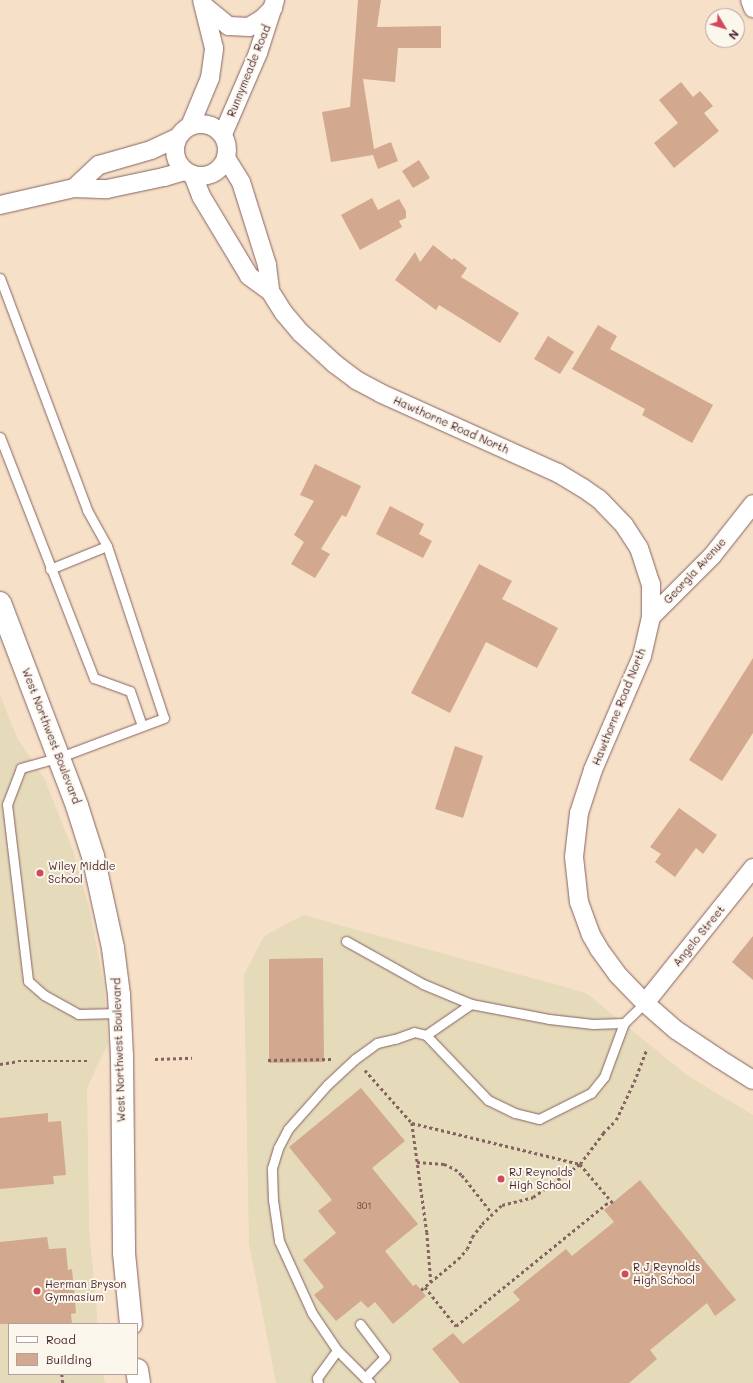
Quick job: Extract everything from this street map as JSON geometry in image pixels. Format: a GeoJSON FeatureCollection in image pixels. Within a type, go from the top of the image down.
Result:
{"type":"FeatureCollection","features":[{"type":"Feature","properties":{"kind":"main road","name":"West Northwest Boulevard"},"geometry":{"type":"LineString","coordinates":[[0,603],[60,757],[93,856],[113,948],[120,1013],[124,1253],[131,1323]]}},
{"type":"Feature","properties":{"kind":"street"},"geometry":{"type":"LineString","coordinates":[[750,0],[753,8]]}},
{"type":"Feature","properties":{"kind":"street","name":"Runnymeade Road"},"geometry":{"type":"LineString","coordinates":[[203,3],[229,26],[249,27],[262,19],[274,4]]}},
{"type":"Feature","properties":{"kind":"street","name":"Runnymeade Road"},"geometry":{"type":"LineString","coordinates":[[190,126],[210,78],[214,48],[203,3]]}},
{"type":"Feature","properties":{"kind":"street","name":"Runnymeade Road"},"geometry":{"type":"LineString","coordinates":[[223,134],[246,84],[274,4]]}},
{"type":"Feature","properties":{"kind":"street"},"geometry":{"type":"LineString","coordinates":[[0,205],[74,188],[107,188],[189,173],[201,176],[213,173],[222,166],[226,158],[227,142],[223,134],[212,125],[204,123],[190,126],[182,131],[177,138],[175,156],[179,164],[189,173]]}},
{"type":"Feature","properties":{"kind":"street"},"geometry":{"type":"LineString","coordinates":[[74,188],[99,165],[151,150],[177,138]]}},
{"type":"Feature","properties":{"kind":"street","name":"Hawthorne Road North"},"geometry":{"type":"LineString","coordinates":[[226,158],[241,182],[267,265],[270,291]]}},
{"type":"Feature","properties":{"kind":"street","name":"Hawthorne Road North"},"geometry":{"type":"LineString","coordinates":[[189,173],[201,196],[249,276],[270,291],[284,313],[317,350],[356,380],[380,393],[558,473],[599,499],[624,525],[639,548],[651,584],[651,617],[642,656],[584,795],[575,834],[574,857],[579,902],[599,949],[617,974],[645,1003],[676,1030],[753,1080]]}},
{"type":"Feature","properties":{"kind":"street","name":"Georgia Avenue"},"geometry":{"type":"LineString","coordinates":[[651,617],[712,556],[753,504]]}},
{"type":"Feature","properties":{"kind":"street","name":"Angelo Street"},"geometry":{"type":"LineString","coordinates":[[645,1003],[753,868]]}},
{"type":"Feature","properties":{"kind":"lane"},"geometry":{"type":"LineString","coordinates":[[0,278],[87,510],[107,546],[164,718],[60,757],[21,768],[7,804],[28,981],[44,995],[78,1014],[120,1013]]}},
{"type":"Feature","properties":{"kind":"lane"},"geometry":{"type":"LineString","coordinates":[[0,437],[50,569],[94,678],[130,691],[142,726]]}},
{"type":"Feature","properties":{"kind":"lane"},"geometry":{"type":"LineString","coordinates":[[50,569],[107,546]]}},
{"type":"Feature","properties":{"kind":"lane"},"geometry":{"type":"LineString","coordinates":[[346,941],[423,984],[471,1004],[548,1019],[593,1024],[624,1023]]}},
{"type":"Feature","properties":{"kind":"lane"},"geometry":{"type":"LineString","coordinates":[[360,1324],[385,1357],[368,1381],[337,1350],[312,1313],[279,1241],[273,1200],[272,1168],[278,1148],[288,1129],[327,1085],[355,1059],[377,1043],[395,1039],[414,1032],[426,1035],[488,1100],[514,1113],[539,1119],[592,1093],[604,1077],[624,1023],[645,1003]]}},
{"type":"Feature","properties":{"kind":"lane"},"geometry":{"type":"LineString","coordinates":[[426,1035],[471,1004]]}},
{"type":"Feature","properties":{"kind":"lane"},"geometry":{"type":"LineString","coordinates":[[318,1383],[317,1378],[337,1350]]}},
{"type":"Feature","properties":{"kind":"path"},"geometry":{"type":"LineString","coordinates":[[421,1290],[458,1259],[467,1249],[478,1228],[502,1205],[533,1198],[580,1164],[603,1133],[616,1120],[634,1082],[646,1050]]}},
{"type":"Feature","properties":{"kind":"path"},"geometry":{"type":"LineString","coordinates":[[268,1060],[340,1058],[348,1051],[412,1123],[427,1232],[432,1282]]}},
{"type":"Feature","properties":{"kind":"path"},"geometry":{"type":"LineString","coordinates":[[155,1058],[192,1058]]}},
{"type":"Feature","properties":{"kind":"path"},"geometry":{"type":"LineString","coordinates":[[0,1064],[18,1061],[88,1061]]}},
{"type":"Feature","properties":{"kind":"path"},"geometry":{"type":"LineString","coordinates":[[412,1123],[580,1164],[612,1202],[456,1326],[425,1287]]}},
{"type":"Feature","properties":{"kind":"path"},"geometry":{"type":"LineString","coordinates":[[417,1162],[444,1164],[455,1169],[462,1175],[492,1213]]}},
{"type":"Feature","properties":{"kind":"shaded area"},"geometry":{"type":"Polygon","coordinates":[[[0,695],[17,738],[45,780],[73,851],[90,911],[104,986],[108,1043],[87,1088],[89,1229],[98,1323],[8,1323],[8,1375],[103,1375],[105,1383],[0,1383],[0,695]]]}},
{"type":"Feature","properties":{"kind":"shaded area","name":"RJ Reynolds High School"},"geometry":{"type":"Polygon","coordinates":[[[303,915],[586,993],[688,1076],[753,1115],[753,1383],[276,1383],[249,1243],[244,975],[264,936],[303,915]]]}},
{"type":"Feature","properties":{"kind":"building"},"geometry":{"type":"Polygon","coordinates":[[[358,0],[381,0],[377,27],[441,26],[441,48],[398,48],[395,82],[363,79],[374,149],[391,142],[398,161],[378,169],[373,155],[331,162],[322,112],[350,107],[358,0]]]}},
{"type":"Feature","properties":{"kind":"building"},"geometry":{"type":"Polygon","coordinates":[[[681,82],[693,97],[700,91],[713,106],[704,113],[719,131],[674,168],[654,143],[678,123],[659,100],[681,82]]]}},
{"type":"Feature","properties":{"kind":"building"},"geometry":{"type":"Polygon","coordinates":[[[419,160],[430,178],[413,188],[402,171],[419,160]]]}},
{"type":"Feature","properties":{"kind":"building"},"geometry":{"type":"Polygon","coordinates":[[[372,198],[378,210],[399,199],[406,211],[406,218],[399,221],[402,227],[360,250],[341,215],[372,198]]]}},
{"type":"Feature","properties":{"kind":"building"},"geometry":{"type":"Polygon","coordinates":[[[433,245],[452,260],[454,258],[467,268],[461,277],[519,313],[500,343],[439,305],[436,310],[395,280],[415,252],[420,262],[433,245]]]}},
{"type":"Feature","properties":{"kind":"building"},"geometry":{"type":"Polygon","coordinates":[[[598,325],[617,336],[610,349],[713,405],[692,443],[642,415],[645,409],[572,369],[598,325]]]}},
{"type":"Feature","properties":{"kind":"building"},"geometry":{"type":"Polygon","coordinates":[[[548,336],[574,352],[560,374],[534,359],[548,336]]]}},
{"type":"Feature","properties":{"kind":"building"},"geometry":{"type":"Polygon","coordinates":[[[315,464],[361,486],[346,517],[342,515],[321,549],[330,554],[315,578],[291,564],[304,542],[294,535],[314,501],[300,495],[315,464]]]}},
{"type":"Feature","properties":{"kind":"building"},"geometry":{"type":"Polygon","coordinates":[[[390,506],[424,524],[419,534],[432,541],[423,558],[376,534],[390,506]]]}},
{"type":"Feature","properties":{"kind":"building"},"geometry":{"type":"Polygon","coordinates":[[[479,564],[512,581],[502,599],[558,628],[537,668],[486,642],[450,713],[411,693],[479,564]]]}},
{"type":"Feature","properties":{"kind":"building"},"geometry":{"type":"Polygon","coordinates":[[[753,658],[753,733],[722,781],[689,760],[753,658]]]}},
{"type":"Feature","properties":{"kind":"building"},"geometry":{"type":"Polygon","coordinates":[[[455,746],[483,756],[463,818],[435,809],[455,746]]]}},
{"type":"Feature","properties":{"kind":"building"},"geometry":{"type":"Polygon","coordinates":[[[679,808],[717,835],[703,854],[696,848],[675,877],[655,862],[661,854],[650,847],[679,808]]]}},
{"type":"Feature","properties":{"kind":"building"},"geometry":{"type":"Polygon","coordinates":[[[753,936],[753,980],[732,962],[753,936]]]}},
{"type":"Feature","properties":{"kind":"building"},"geometry":{"type":"Polygon","coordinates":[[[323,958],[324,1062],[269,1063],[269,959],[323,958]]]}},
{"type":"Feature","properties":{"kind":"building"},"geometry":{"type":"Polygon","coordinates":[[[361,1088],[405,1141],[372,1168],[418,1224],[385,1251],[413,1286],[416,1284],[426,1296],[393,1324],[375,1302],[368,1308],[361,1301],[336,1321],[314,1295],[324,1287],[303,1260],[336,1233],[318,1211],[332,1200],[289,1147],[361,1088]]]}},
{"type":"Feature","properties":{"kind":"building"},"geometry":{"type":"Polygon","coordinates":[[[48,1113],[48,1122],[61,1121],[66,1175],[53,1176],[54,1184],[0,1189],[0,1118],[48,1113]]]}},
{"type":"Feature","properties":{"kind":"building","name":"R J Reynolds High School"},"geometry":{"type":"Polygon","coordinates":[[[640,1180],[736,1300],[715,1316],[707,1303],[650,1350],[657,1359],[629,1383],[460,1383],[432,1349],[453,1333],[463,1344],[520,1300],[513,1292],[566,1249],[572,1256],[614,1222],[604,1210],[640,1180]]]}},
{"type":"Feature","properties":{"kind":"building","name":"Herman Bryson Gymnasium"},"geometry":{"type":"Polygon","coordinates":[[[47,1237],[49,1249],[66,1248],[68,1270],[72,1269],[76,1313],[71,1314],[72,1323],[0,1324],[0,1242],[47,1237]]]}},
{"type":"Feature","properties":{"kind":"place","name":"Wiley Middle School"},"geometry":{"type":"Point","coordinates":[40,873]}},
{"type":"Feature","properties":{"kind":"place","name":"RJ Reynolds High School"},"geometry":{"type":"Point","coordinates":[501,1179]}},
{"type":"Feature","properties":{"kind":"place","name":"R J Reynolds High School"},"geometry":{"type":"Point","coordinates":[625,1274]}},
{"type":"Feature","properties":{"kind":"place","name":"Herman Bryson Gymnasium"},"geometry":{"type":"Point","coordinates":[37,1291]}}]}
